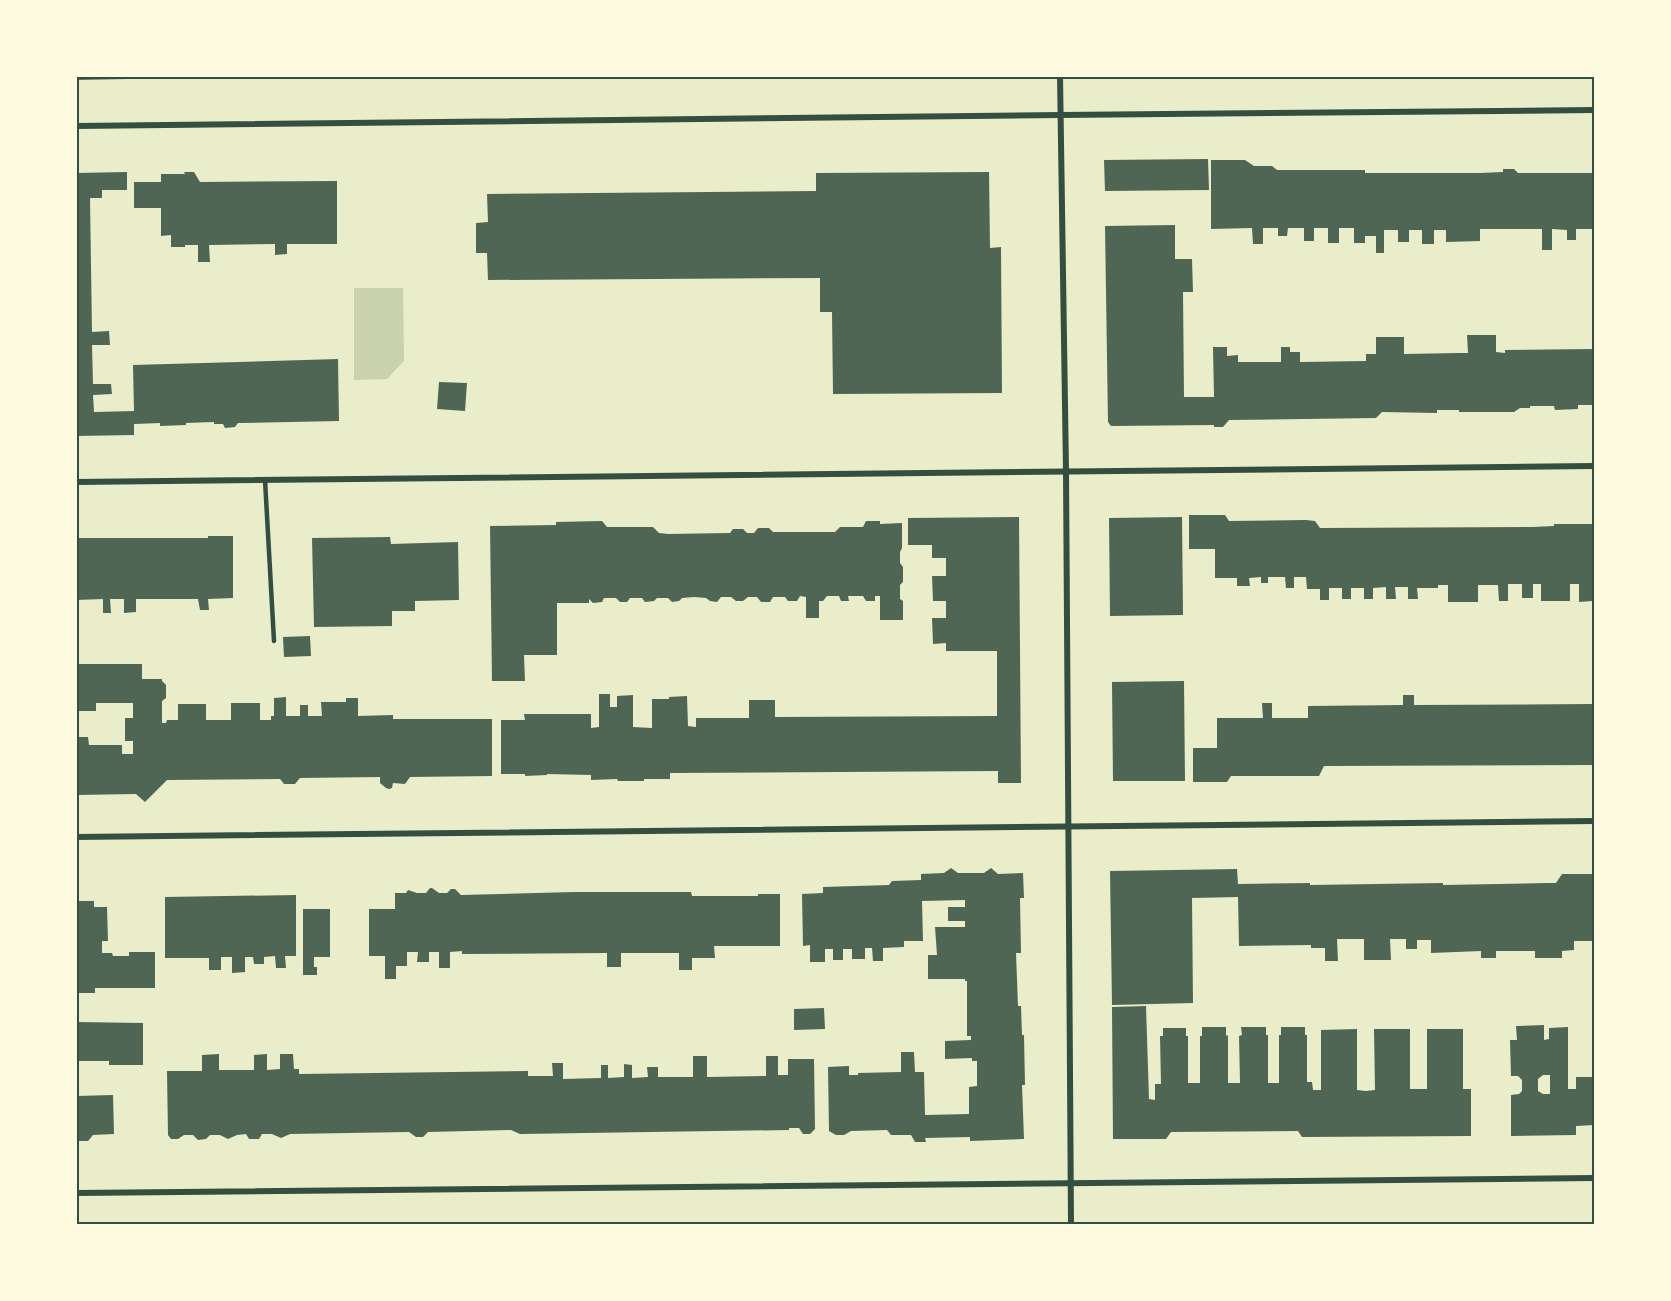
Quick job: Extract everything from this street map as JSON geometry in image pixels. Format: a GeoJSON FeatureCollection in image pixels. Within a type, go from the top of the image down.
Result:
{"type":"FeatureCollection","features":[{"type":"Feature","properties":{"kind":"street"},"geometry":{"type":"LineString","coordinates":[[1060,76],[1066,471],[1071,1224]]}},
{"type":"Feature","properties":{"kind":"street"},"geometry":{"type":"LineString","coordinates":[[76,126],[1594,111]]}},
{"type":"Feature","properties":{"kind":"street"},"geometry":{"type":"LineString","coordinates":[[76,482],[1594,466]]}},
{"type":"Feature","properties":{"kind":"street"},"geometry":{"type":"LineString","coordinates":[[76,837],[1594,821]]}},
{"type":"Feature","properties":{"kind":"street"},"geometry":{"type":"LineString","coordinates":[[76,1193],[1594,1178]]}},
{"type":"Feature","properties":{"kind":"lane"},"geometry":{"type":"LineString","coordinates":[[265,480],[274,641]]}},
{"type":"Feature","properties":{"kind":"green space"},"geometry":{"type":"Polygon","coordinates":[[[354,288],[403,288],[404,361],[387,379],[354,380],[354,288]]]}},
{"type":"Feature","properties":{"kind":"building"},"geometry":{"type":"Polygon","coordinates":[[[76,76],[127,76],[127,79],[76,80],[76,76]]]}},
{"type":"Feature","properties":{"kind":"building"},"geometry":{"type":"Polygon","coordinates":[[[1208,159],[1209,190],[1105,191],[1104,160],[1208,159]]]}},
{"type":"Feature","properties":{"kind":"building"},"geometry":{"type":"Polygon","coordinates":[[[1211,160],[1245,160],[1254,166],[1272,166],[1277,170],[1365,170],[1365,173],[1480,173],[1514,169],[1518,173],[1594,173],[1594,229],[1576,229],[1576,240],[1567,240],[1567,230],[1552,229],[1552,250],[1542,250],[1542,229],[1480,229],[1480,241],[1446,242],[1446,230],[1434,230],[1434,244],[1422,244],[1422,230],[1409,230],[1409,242],[1398,242],[1398,230],[1384,230],[1384,253],[1376,253],[1376,236],[1365,236],[1365,243],[1354,243],[1354,228],[1339,228],[1339,243],[1328,243],[1328,228],[1314,228],[1314,241],[1304,241],[1304,228],[1288,228],[1287,236],[1278,236],[1278,228],[1263,228],[1263,244],[1253,244],[1252,228],[1211,229],[1211,160]]]}},
{"type":"Feature","properties":{"kind":"building"},"geometry":{"type":"Polygon","coordinates":[[[127,172],[127,190],[102,190],[102,198],[90,198],[92,332],[109,331],[110,345],[92,345],[93,384],[111,384],[112,394],[93,395],[94,412],[134,411],[133,365],[338,359],[339,421],[238,423],[235,427],[225,428],[223,424],[214,424],[214,422],[160,426],[160,423],[134,424],[134,435],[76,436],[76,173],[127,172]]]}},
{"type":"Feature","properties":{"kind":"building"},"geometry":{"type":"Polygon","coordinates":[[[184,172],[194,172],[200,182],[337,181],[337,244],[287,244],[287,254],[275,255],[275,244],[209,245],[210,262],[198,262],[198,245],[171,247],[171,235],[161,236],[161,208],[134,208],[134,182],[161,182],[161,174],[185,174],[184,172]]]}},
{"type":"Feature","properties":{"kind":"building"},"geometry":{"type":"Polygon","coordinates":[[[989,172],[990,248],[1001,247],[1002,393],[833,394],[832,312],[820,312],[820,278],[488,280],[487,253],[476,253],[476,223],[488,222],[487,194],[816,191],[816,173],[989,172]]]}},
{"type":"Feature","properties":{"kind":"building"},"geometry":{"type":"Polygon","coordinates":[[[1175,225],[1175,259],[1192,259],[1193,292],[1183,292],[1184,397],[1214,397],[1213,347],[1227,347],[1227,356],[1238,355],[1238,362],[1281,362],[1281,347],[1290,347],[1290,352],[1300,352],[1300,362],[1366,361],[1366,354],[1376,354],[1376,337],[1404,337],[1404,354],[1468,353],[1467,335],[1496,335],[1496,352],[1594,349],[1594,405],[1578,405],[1578,409],[1555,410],[1554,406],[1530,406],[1530,408],[1520,408],[1514,412],[1437,410],[1437,413],[1382,412],[1376,418],[1229,420],[1223,427],[1214,427],[1214,425],[1111,426],[1108,422],[1105,226],[1175,225]]]}},
{"type":"Feature","properties":{"kind":"building"},"geometry":{"type":"Polygon","coordinates":[[[439,382],[467,383],[465,411],[437,409],[439,382]]]}},
{"type":"Feature","properties":{"kind":"building"},"geometry":{"type":"Polygon","coordinates":[[[1189,515],[1225,515],[1229,521],[1306,520],[1315,521],[1320,528],[1532,527],[1554,526],[1554,524],[1594,524],[1592,601],[1579,602],[1579,584],[1570,584],[1570,601],[1541,601],[1541,584],[1533,584],[1533,598],[1522,598],[1522,584],[1508,584],[1508,601],[1499,601],[1498,585],[1478,585],[1478,602],[1448,602],[1448,585],[1438,585],[1438,588],[1417,588],[1418,599],[1408,599],[1408,587],[1395,587],[1396,599],[1386,599],[1386,587],[1373,588],[1373,599],[1364,599],[1364,588],[1351,588],[1351,599],[1342,599],[1342,588],[1329,588],[1329,600],[1320,600],[1320,589],[1307,589],[1306,577],[1294,577],[1294,588],[1286,588],[1285,577],[1268,577],[1268,583],[1261,583],[1261,577],[1249,578],[1250,586],[1237,586],[1237,578],[1215,578],[1215,549],[1189,549],[1189,515]]]}},
{"type":"Feature","properties":{"kind":"building"},"geometry":{"type":"Polygon","coordinates":[[[1019,517],[1021,783],[998,783],[998,771],[670,773],[670,779],[644,779],[644,781],[591,780],[591,775],[501,774],[501,720],[525,720],[524,714],[591,714],[591,728],[599,727],[599,694],[610,694],[610,707],[617,707],[617,696],[633,695],[633,727],[652,728],[652,699],[687,696],[688,726],[696,727],[696,718],[749,718],[749,700],[775,700],[775,717],[997,716],[997,651],[946,651],[946,643],[933,644],[932,618],[946,618],[946,601],[933,601],[932,576],[946,576],[946,558],[932,558],[932,545],[908,545],[908,518],[1019,517]]]}},
{"type":"Feature","properties":{"kind":"building"},"geometry":{"type":"Polygon","coordinates":[[[1182,517],[1183,615],[1110,616],[1109,518],[1182,517]]]}},
{"type":"Feature","properties":{"kind":"building"},"geometry":{"type":"Polygon","coordinates":[[[602,521],[607,527],[653,527],[659,533],[668,534],[730,533],[733,529],[743,529],[747,533],[754,533],[758,528],[769,528],[773,532],[835,532],[840,527],[863,527],[866,521],[880,521],[880,524],[902,523],[900,563],[903,567],[903,582],[900,585],[900,599],[903,601],[903,620],[880,620],[880,596],[875,596],[875,601],[866,601],[863,596],[848,596],[849,601],[841,601],[839,596],[827,596],[823,601],[819,601],[819,618],[806,618],[806,597],[800,596],[797,601],[788,601],[785,597],[773,597],[770,602],[761,602],[757,597],[736,601],[731,597],[721,597],[717,602],[694,597],[672,602],[668,598],[657,598],[654,601],[645,602],[642,598],[630,598],[627,602],[620,602],[616,598],[604,598],[602,602],[593,603],[589,599],[589,603],[557,603],[557,655],[524,655],[525,681],[492,681],[490,526],[556,525],[556,522],[602,521]]]}},
{"type":"Feature","properties":{"kind":"building"},"geometry":{"type":"Polygon","coordinates":[[[208,536],[233,536],[233,598],[208,599],[209,610],[200,610],[198,599],[136,599],[136,612],[124,613],[124,599],[110,599],[111,613],[103,613],[103,599],[76,600],[76,538],[208,538],[208,536]]]}},
{"type":"Feature","properties":{"kind":"building"},"geometry":{"type":"Polygon","coordinates":[[[390,537],[391,544],[458,542],[459,600],[415,601],[415,611],[392,611],[392,626],[314,627],[312,538],[390,537]]]}},
{"type":"Feature","properties":{"kind":"building"},"geometry":{"type":"Polygon","coordinates":[[[310,636],[311,656],[284,657],[283,637],[310,636]]]}},
{"type":"Feature","properties":{"kind":"building"},"geometry":{"type":"Polygon","coordinates":[[[76,664],[142,664],[142,679],[162,679],[166,685],[166,698],[162,701],[162,723],[166,723],[167,720],[178,720],[178,704],[206,704],[206,720],[231,720],[231,703],[260,703],[260,720],[271,720],[271,716],[274,716],[274,698],[286,697],[286,716],[300,716],[300,705],[308,705],[308,716],[322,716],[321,702],[346,702],[346,698],[358,698],[358,716],[393,715],[393,719],[492,719],[492,776],[410,777],[405,784],[393,783],[392,788],[389,789],[380,783],[380,777],[300,778],[295,784],[284,784],[280,779],[167,780],[145,802],[136,794],[76,795],[76,737],[88,737],[89,745],[122,745],[122,754],[133,754],[133,741],[125,741],[125,718],[133,718],[133,703],[96,703],[96,711],[76,711],[76,664]]]}},
{"type":"Feature","properties":{"kind":"building"},"geometry":{"type":"Polygon","coordinates":[[[1184,681],[1185,781],[1113,781],[1112,682],[1184,681]]]}},
{"type":"Feature","properties":{"kind":"building"},"geometry":{"type":"Polygon","coordinates":[[[1403,695],[1414,695],[1414,705],[1594,704],[1594,765],[1324,766],[1319,776],[1231,776],[1227,782],[1193,782],[1193,748],[1217,748],[1217,718],[1263,718],[1262,703],[1272,703],[1272,718],[1308,718],[1308,706],[1403,705],[1403,695]]]}},
{"type":"Feature","properties":{"kind":"building"},"geometry":{"type":"Polygon","coordinates":[[[951,868],[958,873],[984,873],[991,868],[998,874],[1023,873],[1024,898],[1020,898],[1021,953],[1016,953],[1018,1006],[1021,1006],[1022,1035],[1024,1035],[1025,1085],[1022,1085],[1024,1139],[970,1141],[970,1137],[925,1138],[926,1142],[915,1142],[911,1135],[891,1135],[887,1130],[851,1131],[844,1135],[836,1135],[829,1131],[828,1067],[849,1066],[849,1075],[901,1072],[901,1052],[914,1052],[915,1072],[924,1072],[925,1115],[969,1114],[969,1087],[977,1086],[977,1061],[972,1061],[972,1058],[945,1059],[945,1041],[971,1040],[971,1036],[967,1036],[967,981],[965,979],[928,979],[928,955],[937,955],[935,927],[965,927],[965,921],[948,921],[948,907],[965,907],[965,900],[922,901],[923,941],[904,941],[904,947],[883,948],[883,961],[873,961],[872,948],[865,948],[865,959],[852,959],[852,949],[843,949],[843,960],[833,960],[833,949],[825,949],[825,962],[810,962],[810,945],[803,946],[802,894],[823,893],[823,887],[889,885],[892,881],[921,880],[921,874],[944,873],[951,868]]]}},
{"type":"Feature","properties":{"kind":"building"},"geometry":{"type":"Polygon","coordinates":[[[1237,869],[1238,884],[1556,883],[1562,874],[1594,874],[1594,941],[1574,941],[1574,950],[1562,951],[1562,958],[1535,958],[1535,951],[1496,951],[1496,958],[1481,958],[1481,951],[1431,953],[1431,940],[1417,940],[1417,949],[1406,949],[1406,939],[1390,939],[1391,960],[1364,960],[1364,939],[1337,939],[1338,961],[1325,961],[1325,948],[1311,948],[1311,945],[1239,946],[1238,897],[1192,898],[1193,1003],[1112,1005],[1110,871],[1237,869]]]}},
{"type":"Feature","properties":{"kind":"building"},"geometry":{"type":"Polygon","coordinates":[[[430,888],[439,893],[447,893],[455,889],[461,895],[574,892],[691,892],[692,896],[780,894],[780,946],[714,946],[715,958],[692,958],[692,970],[679,970],[679,953],[621,953],[621,967],[607,967],[607,953],[462,954],[462,951],[450,952],[450,968],[439,968],[439,952],[429,952],[429,962],[417,962],[418,952],[407,952],[407,966],[396,966],[396,979],[385,979],[385,956],[369,956],[369,909],[395,909],[395,893],[406,893],[408,890],[426,893],[430,888]]]}},
{"type":"Feature","properties":{"kind":"building"},"geometry":{"type":"Polygon","coordinates":[[[296,895],[296,956],[285,956],[286,968],[276,968],[275,956],[264,957],[264,964],[254,964],[253,957],[245,957],[245,972],[232,973],[232,957],[221,957],[221,970],[209,970],[209,958],[165,958],[165,897],[296,895]]]}},
{"type":"Feature","properties":{"kind":"building"},"geometry":{"type":"Polygon","coordinates":[[[76,901],[94,901],[94,907],[107,907],[108,941],[102,941],[102,953],[129,956],[129,952],[155,952],[155,988],[95,988],[95,993],[76,993],[76,901]]]}},
{"type":"Feature","properties":{"kind":"building"},"geometry":{"type":"Polygon","coordinates":[[[303,909],[330,909],[330,957],[314,957],[317,975],[303,975],[303,909]]]}},
{"type":"Feature","properties":{"kind":"building"},"geometry":{"type":"Polygon","coordinates":[[[1146,1006],[1149,1099],[1155,1100],[1155,1084],[1161,1084],[1160,1036],[1163,1036],[1163,1028],[1186,1028],[1188,1083],[1200,1083],[1202,1027],[1226,1027],[1228,1083],[1240,1083],[1239,1036],[1242,1035],[1241,1027],[1266,1027],[1268,1083],[1279,1083],[1281,1027],[1305,1027],[1307,1082],[1312,1082],[1313,1090],[1321,1090],[1321,1030],[1357,1029],[1357,1090],[1366,1091],[1375,1090],[1374,1029],[1410,1029],[1410,1089],[1427,1089],[1427,1029],[1463,1029],[1463,1089],[1471,1089],[1471,1136],[1302,1137],[1298,1131],[1171,1132],[1166,1139],[1113,1139],[1112,1007],[1146,1006]]]}},
{"type":"Feature","properties":{"kind":"building"},"geometry":{"type":"Polygon","coordinates":[[[824,1008],[825,1029],[794,1030],[794,1009],[824,1008]]]}},
{"type":"Feature","properties":{"kind":"building"},"geometry":{"type":"Polygon","coordinates":[[[76,1022],[143,1023],[143,1065],[109,1065],[109,1061],[76,1061],[76,1022]]]}},
{"type":"Feature","properties":{"kind":"building"},"geometry":{"type":"Polygon","coordinates":[[[1544,1025],[1544,1040],[1549,1039],[1549,1028],[1568,1027],[1568,1089],[1576,1089],[1576,1077],[1594,1077],[1594,1125],[1576,1126],[1576,1135],[1511,1136],[1511,1095],[1522,1091],[1522,1080],[1518,1076],[1511,1076],[1510,1040],[1517,1040],[1516,1026],[1544,1025]],[[1543,1075],[1538,1079],[1538,1091],[1543,1094],[1550,1094],[1550,1075],[1543,1075]]]}},
{"type":"Feature","properties":{"kind":"building"},"geometry":{"type":"Polygon","coordinates":[[[219,1054],[219,1070],[254,1070],[254,1055],[267,1054],[267,1070],[280,1069],[280,1054],[293,1054],[294,1069],[299,1069],[299,1074],[528,1071],[528,1076],[553,1076],[552,1063],[563,1063],[563,1079],[601,1078],[601,1065],[608,1065],[608,1078],[624,1077],[624,1064],[632,1065],[632,1078],[648,1077],[647,1067],[658,1067],[658,1077],[693,1077],[693,1056],[707,1056],[707,1077],[766,1076],[766,1056],[778,1056],[778,1075],[788,1075],[788,1059],[814,1059],[815,1129],[810,1134],[803,1134],[799,1128],[520,1134],[511,1130],[428,1132],[423,1137],[416,1137],[409,1132],[290,1134],[281,1138],[272,1134],[262,1134],[259,1139],[249,1139],[246,1134],[228,1139],[220,1135],[210,1135],[206,1139],[198,1140],[193,1135],[184,1135],[178,1139],[171,1139],[168,1135],[167,1071],[202,1071],[202,1055],[219,1054]]]}},
{"type":"Feature","properties":{"kind":"building"},"geometry":{"type":"Polygon","coordinates":[[[113,1095],[114,1134],[93,1135],[88,1141],[76,1141],[76,1096],[113,1095]]]}}]}
